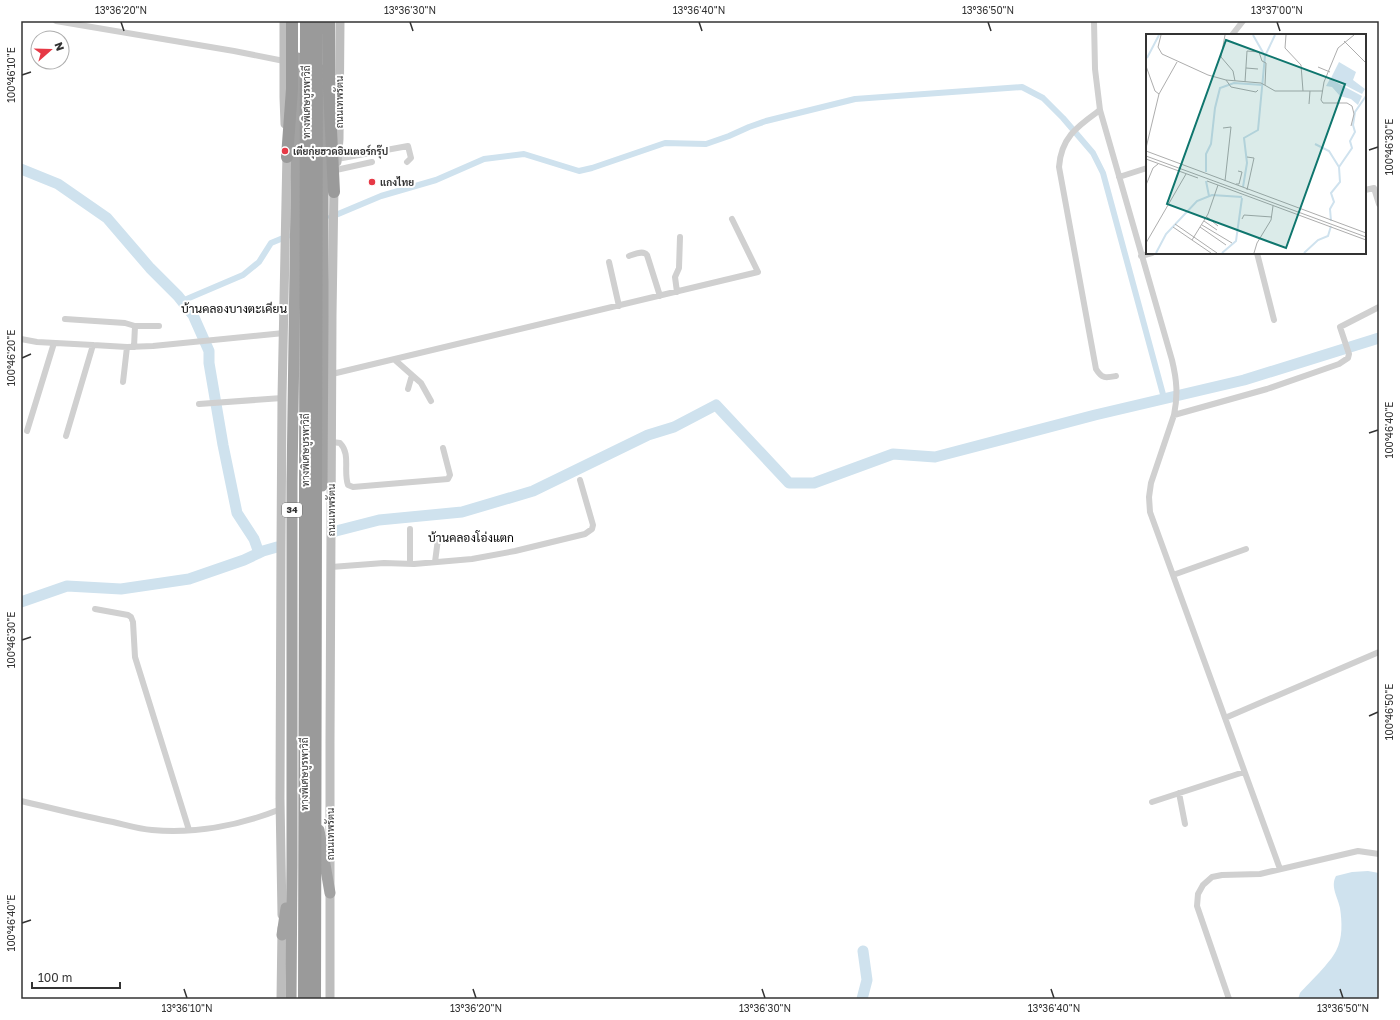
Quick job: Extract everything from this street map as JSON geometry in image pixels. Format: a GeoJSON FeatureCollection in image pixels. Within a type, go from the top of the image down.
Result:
{"type":"FeatureCollection","features":[{"type":"Feature","properties":{"kind":"highway"},"geometry":{"type":"LineString","coordinates":[[287,157],[292,90],[292,21]]}},
{"type":"Feature","properties":{"kind":"highway","name":"34"},"geometry":{"type":"LineString","coordinates":[[291,999],[292,482],[298,88],[297,21]]}},
{"type":"Feature","properties":{"kind":"highway","name":"ทางพิเศษบูรพาวิถี"},"geometry":{"type":"LineString","coordinates":[[304,999],[306,21]]}},
{"type":"Feature","properties":{"kind":"highway","name":"ทางพิเศษบูรพาวิถี"},"geometry":{"type":"LineString","coordinates":[[315,999],[317,21]]}},
{"type":"Feature","properties":{"kind":"highway","name":"ถนนเทพรัตน"},"geometry":{"type":"LineString","coordinates":[[319,999],[318,827],[323,324],[323,21]]}},
{"type":"Feature","properties":{"kind":"highway"},"geometry":{"type":"LineString","coordinates":[[329,21],[329,88],[334,192]]}},
{"type":"Feature","properties":{"kind":"highway"},"geometry":{"type":"LineString","coordinates":[[318,827],[330,893]]}},
{"type":"Feature","properties":{"kind":"highway"},"geometry":{"type":"LineString","coordinates":[[282,935],[292,865]]}},
{"type":"Feature","properties":{"kind":"main road","name":"34"},"geometry":{"type":"LineString","coordinates":[[281,999],[280,547],[287,157],[284,97],[284,21]]}},
{"type":"Feature","properties":{"kind":"main road","name":"ถนนเทพรัตน"},"geometry":{"type":"LineString","coordinates":[[330,999],[332,374],[334,192],[339,139],[340,21]]}},
{"type":"Feature","properties":{"kind":"street"},"geometry":{"type":"LineString","coordinates":[[56,21],[234,50],[284,61]]}},
{"type":"Feature","properties":{"kind":"street"},"geometry":{"type":"LineString","coordinates":[[1094,21],[1095,68],[1100,110],[1172,360],[1177,383],[1174,416],[1151,483],[1149,497],[1150,512],[1280,869]]}},
{"type":"Feature","properties":{"kind":"street"},"geometry":{"type":"LineString","coordinates":[[1233,34],[1243,21]]}},
{"type":"Feature","properties":{"kind":"street"},"geometry":{"type":"LineString","coordinates":[[1100,110],[1071,132],[1060,155],[1059,167],[1096,369],[1099,375],[1105,378],[1116,376]]}},
{"type":"Feature","properties":{"kind":"street"},"geometry":{"type":"LineString","coordinates":[[337,159],[408,146],[411,158],[407,162]]}},
{"type":"Feature","properties":{"kind":"street"},"geometry":{"type":"LineString","coordinates":[[336,170],[372,162]]}},
{"type":"Feature","properties":{"kind":"street"},"geometry":{"type":"LineString","coordinates":[[1119,177],[1146,168]]}},
{"type":"Feature","properties":{"kind":"street"},"geometry":{"type":"LineString","coordinates":[[1366,190],[1374,188],[1379,204]]}},
{"type":"Feature","properties":{"kind":"street"},"geometry":{"type":"LineString","coordinates":[[332,374],[758,272],[732,219]]}},
{"type":"Feature","properties":{"kind":"street"},"geometry":{"type":"LineString","coordinates":[[677,292],[674,278],[679,268],[680,237]]}},
{"type":"Feature","properties":{"kind":"street"},"geometry":{"type":"LineString","coordinates":[[629,256],[643,252],[647,255],[660,296]]}},
{"type":"Feature","properties":{"kind":"street"},"geometry":{"type":"LineString","coordinates":[[1141,256],[1148,254]]}},
{"type":"Feature","properties":{"kind":"street"},"geometry":{"type":"LineString","coordinates":[[1257,254],[1274,320]]}},
{"type":"Feature","properties":{"kind":"street"},"geometry":{"type":"LineString","coordinates":[[609,262],[619,306]]}},
{"type":"Feature","properties":{"kind":"street"},"geometry":{"type":"LineString","coordinates":[[1174,416],[1267,389],[1338,364],[1348,358],[1349,354],[1340,327],[1379,307]]}},
{"type":"Feature","properties":{"kind":"street"},"geometry":{"type":"LineString","coordinates":[[66,319],[125,323],[135,326],[159,326]]}},
{"type":"Feature","properties":{"kind":"street"},"geometry":{"type":"LineString","coordinates":[[134,347],[135,326]]}},
{"type":"Feature","properties":{"kind":"street"},"geometry":{"type":"LineString","coordinates":[[21,339],[54,343],[134,347],[284,333]]}},
{"type":"Feature","properties":{"kind":"street"},"geometry":{"type":"LineString","coordinates":[[27,431],[54,343]]}},
{"type":"Feature","properties":{"kind":"street"},"geometry":{"type":"LineString","coordinates":[[66,436],[92,345]]}},
{"type":"Feature","properties":{"kind":"street"},"geometry":{"type":"LineString","coordinates":[[123,382],[127,347]]}},
{"type":"Feature","properties":{"kind":"street"},"geometry":{"type":"LineString","coordinates":[[395,360],[424,386],[431,402]]}},
{"type":"Feature","properties":{"kind":"street"},"geometry":{"type":"LineString","coordinates":[[408,389],[412,375]]}},
{"type":"Feature","properties":{"kind":"street"},"geometry":{"type":"LineString","coordinates":[[199,404],[282,398]]}},
{"type":"Feature","properties":{"kind":"street"},"geometry":{"type":"LineString","coordinates":[[332,442],[340,443],[344,448],[348,485],[353,487],[448,480],[450,475],[443,448]]}},
{"type":"Feature","properties":{"kind":"street"},"geometry":{"type":"LineString","coordinates":[[331,567],[384,563],[410,564],[472,559],[523,549],[585,534],[592,529],[592,525],[580,480]]}},
{"type":"Feature","properties":{"kind":"street"},"geometry":{"type":"LineString","coordinates":[[410,529],[410,564]]}},
{"type":"Feature","properties":{"kind":"street"},"geometry":{"type":"LineString","coordinates":[[435,562],[438,539]]}},
{"type":"Feature","properties":{"kind":"street"},"geometry":{"type":"LineString","coordinates":[[1173,575],[1246,549]]}},
{"type":"Feature","properties":{"kind":"street"},"geometry":{"type":"LineString","coordinates":[[95,609],[128,614],[131,617],[133,622],[135,657],[189,830]]}},
{"type":"Feature","properties":{"kind":"street"},"geometry":{"type":"LineString","coordinates":[[1225,718],[1379,652]]}},
{"type":"Feature","properties":{"kind":"street"},"geometry":{"type":"LineString","coordinates":[[1152,802],[1244,772]]}},
{"type":"Feature","properties":{"kind":"street"},"geometry":{"type":"LineString","coordinates":[[1179,793],[1185,824]]}},
{"type":"Feature","properties":{"kind":"street"},"geometry":{"type":"LineString","coordinates":[[21,801],[82,816],[146,829],[168,831],[189,830],[242,823],[281,809]]}},
{"type":"Feature","properties":{"kind":"street"},"geometry":{"type":"LineString","coordinates":[[1229,999],[1198,906],[1198,894],[1203,885],[1212,877],[1222,875],[1260,874],[1358,851],[1379,854]]}},
{"type":"Feature","properties":{"kind":"water"},"geometry":{"type":"Polygon","coordinates":[[[1368,871],[1379,873],[1379,984],[1377,999],[1298,999],[1300,993],[1333,956],[1340,941],[1340,908],[1334,888],[1334,880],[1336,876],[1352,872],[1368,871]]]}},
{"type":"Feature","properties":{"kind":"waterway"},"geometry":{"type":"LineString","coordinates":[[331,217],[381,196],[436,180],[484,159],[524,154],[579,171],[665,143],[706,144],[766,121],[855,99],[1022,87],[1043,98],[1063,118],[1093,153],[1103,173],[1164,398]]}},
{"type":"Feature","properties":{"kind":"waterway"},"geometry":{"type":"LineString","coordinates":[[21,169],[58,184],[107,218],[150,268],[178,296],[193,315],[209,351],[209,363],[223,445],[237,513],[254,539],[259,553]]}},
{"type":"Feature","properties":{"kind":"waterway"},"geometry":{"type":"LineString","coordinates":[[182,301],[243,275],[259,262],[271,243],[288,236]]}},
{"type":"Feature","properties":{"kind":"waterway"},"geometry":{"type":"LineString","coordinates":[[336,531],[379,520],[462,512],[533,491],[648,435],[674,427],[716,405],[789,483],[814,483],[893,454],[935,457],[1095,415],[1244,380],[1379,338]]}},
{"type":"Feature","properties":{"kind":"waterway"},"geometry":{"type":"LineString","coordinates":[[21,602],[67,586],[121,589],[189,579],[277,547]]}},
{"type":"Feature","properties":{"kind":"waterway"},"geometry":{"type":"LineString","coordinates":[[862,999],[867,980],[863,951]]}},
{"type":"Feature","properties":{"kind":"place","name":"เตียกุ่ยฮวดอินเตอร์กรุ๊ป"},"geometry":{"type":"Point","coordinates":[285,151]}},
{"type":"Feature","properties":{"kind":"place","name":"แกงไทย"},"geometry":{"type":"Point","coordinates":[372,182]}},
{"type":"Feature","properties":{"kind":"district","name":"บ้านคลองบางตะเคียน"},"geometry":{"type":"Point","coordinates":[234,309]}},
{"type":"Feature","properties":{"kind":"district","name":"บ้านคลองโอ่งแตก"},"geometry":{"type":"Point","coordinates":[471,538]}}]}
